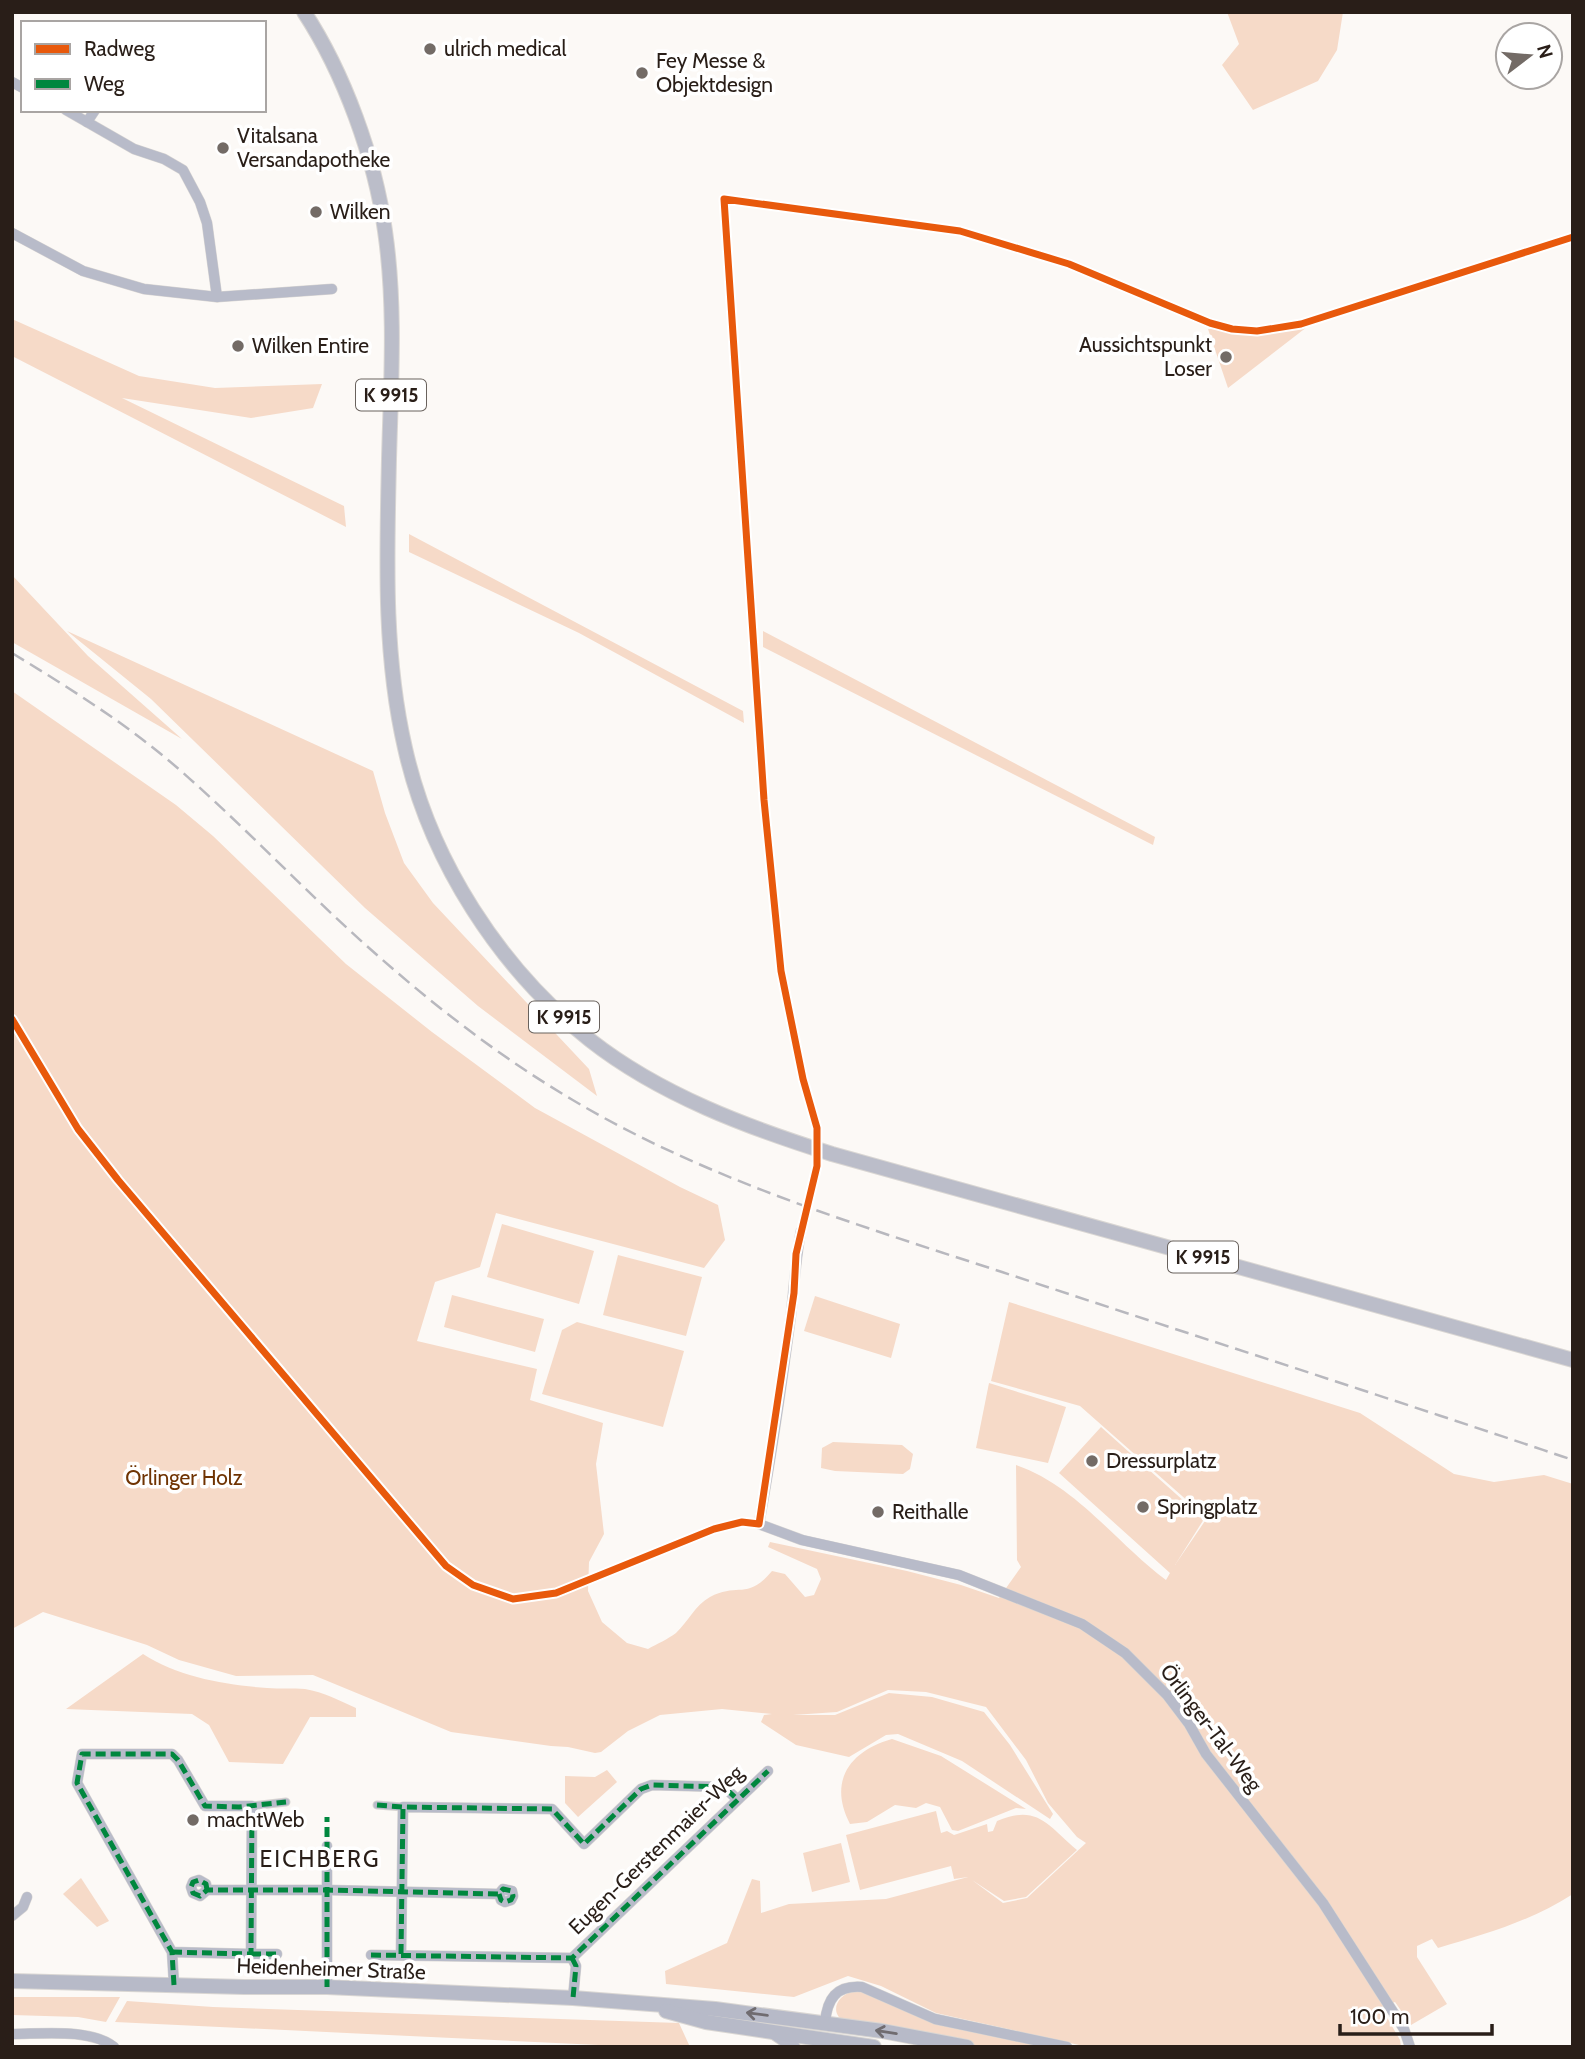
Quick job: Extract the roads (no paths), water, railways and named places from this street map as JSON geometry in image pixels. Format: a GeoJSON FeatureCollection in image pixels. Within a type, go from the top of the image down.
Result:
{"type":"FeatureCollection","features":[{"type":"Feature","properties":{"kind":"main road","name":"K 9915"},"geometry":{"type":"LineString","coordinates":[[303,12],[314,28],[341,84],[361,135],[385,230],[392,348],[387,601],[395,692],[404,747],[438,845],[475,913],[550,1005],[591,1041],[673,1091],[755,1129],[832,1154],[1573,1360]]}},
{"type":"Feature","properties":{"kind":"main road","name":"Heidenheimer Straße"},"geometry":{"type":"LineString","coordinates":[[12,1981],[327,1987],[573,1998],[715,2009],[825,2023],[967,2047]]}},
{"type":"Feature","properties":{"kind":"main road","name":"Heidenheimer Straße"},"geometry":{"type":"LineString","coordinates":[[648,2005],[706,2022],[768,2030],[816,2042],[874,2047]]}},
{"type":"Feature","properties":{"kind":"street"},"geometry":{"type":"LineString","coordinates":[[70,112],[134,149],[164,159],[183,170],[200,202],[207,223],[217,297]]}},
{"type":"Feature","properties":{"kind":"street"},"geometry":{"type":"LineString","coordinates":[[88,122],[94,112]]}},
{"type":"Feature","properties":{"kind":"street"},"geometry":{"type":"LineString","coordinates":[[12,233],[83,271],[144,289],[217,297],[332,289]]}},
{"type":"Feature","properties":{"kind":"street","name":"Örlinger-Tal-Weg"},"geometry":{"type":"LineString","coordinates":[[801,1231],[777,1418],[760,1524],[802,1540],[959,1575],[1082,1624],[1125,1653],[1167,1695],[1189,1724],[1206,1754],[1323,1903],[1404,2029],[1410,2047]]}},
{"type":"Feature","properties":{"kind":"street"},"geometry":{"type":"LineString","coordinates":[[174,1985],[172,1952],[77,1783],[82,1754],[172,1754],[205,1807],[286,1802]]}},
{"type":"Feature","properties":{"kind":"street","name":"Eugen-Gerstenmaier-Weg"},"geometry":{"type":"LineString","coordinates":[[370,1955],[572,1958],[768,1771]]}},
{"type":"Feature","properties":{"kind":"street"},"geometry":{"type":"LineString","coordinates":[[377,1805],[552,1809],[584,1844],[641,1789],[652,1785],[724,1787],[737,1799]]}},
{"type":"Feature","properties":{"kind":"street"},"geometry":{"type":"LineString","coordinates":[[251,1954],[252,1806]]}},
{"type":"Feature","properties":{"kind":"street"},"geometry":{"type":"LineString","coordinates":[[401,1954],[402,1807]]}},
{"type":"Feature","properties":{"kind":"street"},"geometry":{"type":"LineString","coordinates":[[327,1846],[327,1987]]}},
{"type":"Feature","properties":{"kind":"street"},"geometry":{"type":"LineString","coordinates":[[207,1890],[251,1896],[327,1890],[499,1894]]}},
{"type":"Feature","properties":{"kind":"street"},"geometry":{"type":"LineString","coordinates":[[12,1916],[23,1907],[27,1897]]}},
{"type":"Feature","properties":{"kind":"street"},"geometry":{"type":"LineString","coordinates":[[172,1952],[277,1954]]}},
{"type":"Feature","properties":{"kind":"street","name":"Eugen-Gerstenmaier-Weg"},"geometry":{"type":"LineString","coordinates":[[572,1958],[576,1965],[573,1998]]}},
{"type":"Feature","properties":{"kind":"street"},"geometry":{"type":"LineString","coordinates":[[816,2042],[825,2023],[826,2008],[838,1992],[849,1986],[862,1987],[935,2019],[1068,2047]]}},
{"type":"Feature","properties":{"kind":"street"},"geometry":{"type":"LineString","coordinates":[[825,2023],[840,2044]]}},
{"type":"Feature","properties":{"kind":"street"},"geometry":{"type":"LineString","coordinates":[[768,2030],[794,2047]]}},
{"type":"Feature","properties":{"kind":"street"},"geometry":{"type":"LineString","coordinates":[[12,2034],[90,2036],[104,2040],[114,2047]]}},
{"type":"Feature","properties":{"kind":"railway"},"geometry":{"type":"LineString","coordinates":[[12,653],[72,690],[149,744],[220,807],[350,931],[447,1013],[545,1083],[622,1127],[727,1176],[836,1217],[1573,1460]]}},
{"type":"Feature","properties":{"kind":"place","name":"ulrich medical"},"geometry":{"type":"Point","coordinates":[430,49]}},
{"type":"Feature","properties":{"kind":"place","name":"Fey Messe & Objektdesign"},"geometry":{"type":"Point","coordinates":[642,73]}},
{"type":"Feature","properties":{"kind":"place","name":"Vitalsana Versandapotheke"},"geometry":{"type":"Point","coordinates":[223,148]}},
{"type":"Feature","properties":{"kind":"place","name":"Wilken"},"geometry":{"type":"Point","coordinates":[316,212]}},
{"type":"Feature","properties":{"kind":"place","name":"Wilken Entire"},"geometry":{"type":"Point","coordinates":[238,346]}},
{"type":"Feature","properties":{"kind":"place","name":"Aussichtspunkt Loser"},"geometry":{"type":"Point","coordinates":[1226,357]}},
{"type":"Feature","properties":{"kind":"place","name":"Dressurplatz"},"geometry":{"type":"Point","coordinates":[1092,1461]}},
{"type":"Feature","properties":{"kind":"place","name":"Springplatz"},"geometry":{"type":"Point","coordinates":[1143,1507]}},
{"type":"Feature","properties":{"kind":"place","name":"Reithalle"},"geometry":{"type":"Point","coordinates":[878,1512]}},
{"type":"Feature","properties":{"kind":"place","name":"machtWeb"},"geometry":{"type":"Point","coordinates":[193,1820]}},
{"type":"Feature","properties":{"kind":"district","name":"EICHBERG"},"geometry":{"type":"Point","coordinates":[320,1859]}},
{"type":"Feature","properties":{"kind":"park label","name":"Örlinger Holz"},"geometry":{"type":"Point","coordinates":[184,1478]}}]}
